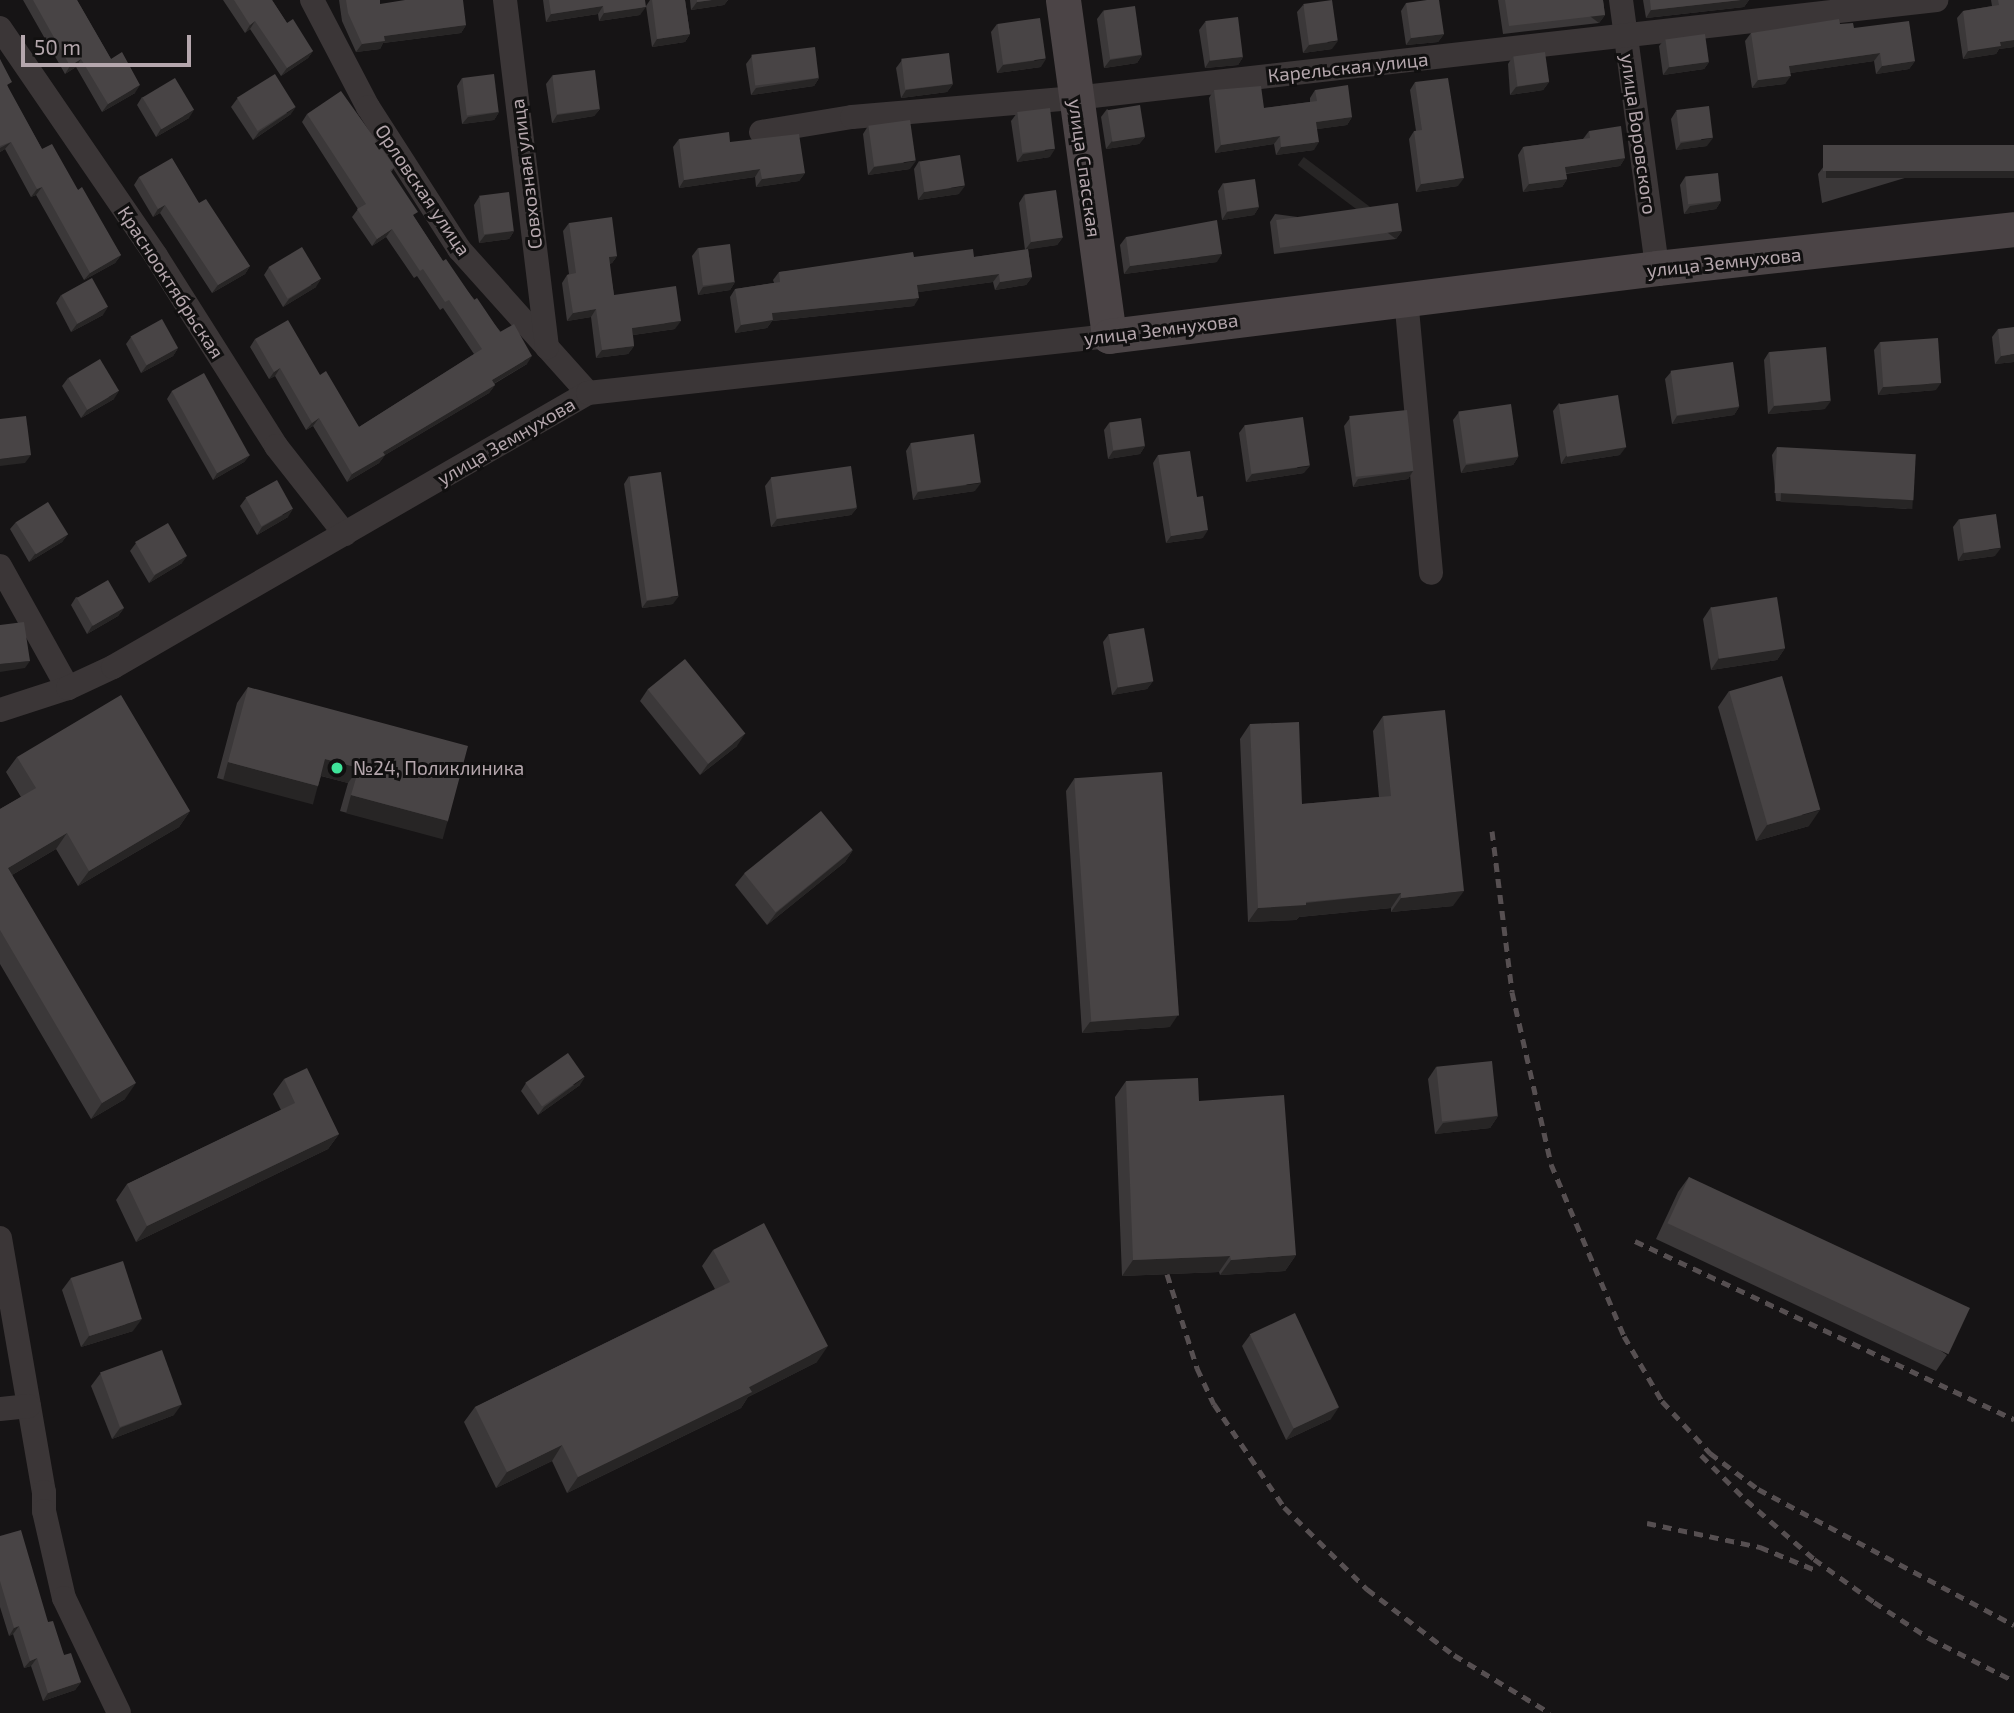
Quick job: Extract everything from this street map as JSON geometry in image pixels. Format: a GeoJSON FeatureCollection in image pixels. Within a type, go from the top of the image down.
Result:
{"type":"FeatureCollection","features":[{"type":"Feature","properties":{"kind":"street","name":"Орловская улица"},"geometry":{"type":"LineString","coordinates":[[312,0],[368,107],[459,249],[589,393]]}},
{"type":"Feature","properties":{"kind":"street","name":"Совхозная улица"},"geometry":{"type":"LineString","coordinates":[[505,0],[547,347]]}},
{"type":"Feature","properties":{"kind":"street","name":"улица Спасская"},"geometry":{"type":"LineString","coordinates":[[1063,0],[1109,336]]}},
{"type":"Feature","properties":{"kind":"street","name":"улица Воровского"},"geometry":{"type":"LineString","coordinates":[[1621,0],[1657,268]]}},
{"type":"Feature","properties":{"kind":"street","name":"Карельская улица"},"geometry":{"type":"LineString","coordinates":[[761,132],[852,117],[1075,97],[1936,0]]}},
{"type":"Feature","properties":{"kind":"street","name":"Краснооктябрьская"},"geometry":{"type":"LineString","coordinates":[[0,28],[156,256],[276,446],[345,534]]}},
{"type":"Feature","properties":{"kind":"street","name":"улица Земнухова"},"geometry":{"type":"LineString","coordinates":[[0,710],[68,688],[124,661],[589,393],[1109,336],[1657,268],[2014,229]]}},
{"type":"Feature","properties":{"kind":"street"},"geometry":{"type":"LineString","coordinates":[[1406,298],[1431,573]]}},
{"type":"Feature","properties":{"kind":"street"},"geometry":{"type":"LineString","coordinates":[[0,566],[68,688]]}},
{"type":"Feature","properties":{"kind":"street"},"geometry":{"type":"LineString","coordinates":[[0,1238],[44,1511],[64,1598],[120,1713]]}},
{"type":"Feature","properties":{"kind":"street"},"geometry":{"type":"LineString","coordinates":[[0,1409],[29,1406]]}},
{"type":"Feature","properties":{"kind":"building"},"geometry":{"type":"Polygon","coordinates":[[[33,0],[77,0],[111,59],[122,52],[140,85],[108,104],[81,59],[70,66],[33,0]]]}},
{"type":"Feature","properties":{"kind":"building"},"geometry":{"type":"Polygon","coordinates":[[[234,0],[272,0],[287,23],[293,19],[313,51],[287,68],[255,21],[250,25],[234,0]]]}},
{"type":"Feature","properties":{"kind":"building"},"geometry":{"type":"Polygon","coordinates":[[[346,0],[380,0],[380,4],[405,0],[463,0],[466,25],[384,36],[385,41],[362,44],[348,13],[346,0]]]}},
{"type":"Feature","properties":{"kind":"building"},"geometry":{"type":"Polygon","coordinates":[[[549,0],[645,0],[646,7],[604,13],[603,6],[551,14],[549,0]]]}},
{"type":"Feature","properties":{"kind":"building"},"geometry":{"type":"Polygon","coordinates":[[[652,0],[685,0],[690,34],[657,39],[652,0]]]}},
{"type":"Feature","properties":{"kind":"building"},"geometry":{"type":"Polygon","coordinates":[[[1332,0],[1338,41],[1309,45],[1303,4],[1332,0]]]}},
{"type":"Feature","properties":{"kind":"building"},"geometry":{"type":"Polygon","coordinates":[[[1439,0],[1444,34],[1411,38],[1406,3],[1439,0]]]}},
{"type":"Feature","properties":{"kind":"building"},"geometry":{"type":"Polygon","coordinates":[[[1505,0],[1603,0],[1605,15],[1509,26],[1505,0]]]}},
{"type":"Feature","properties":{"kind":"building"},"geometry":{"type":"Polygon","coordinates":[[[1650,0],[1741,0],[1651,10],[1650,0]]]}},
{"type":"Feature","properties":{"kind":"building"},"geometry":{"type":"Polygon","coordinates":[[[1998,0],[2014,0],[2014,40],[2000,42],[2001,46],[1968,51],[1963,11],[1999,5],[1998,0]]]}},
{"type":"Feature","properties":{"kind":"building"},"geometry":{"type":"Polygon","coordinates":[[[1135,6],[1142,55],[1110,59],[1103,10],[1135,6]]]}},
{"type":"Feature","properties":{"kind":"building"},"geometry":{"type":"Polygon","coordinates":[[[1238,17],[1243,57],[1210,61],[1205,21],[1238,17]]]}},
{"type":"Feature","properties":{"kind":"building"},"geometry":{"type":"Polygon","coordinates":[[[1040,18],[1046,59],[1003,65],[997,24],[1040,18]]]}},
{"type":"Feature","properties":{"kind":"building"},"geometry":{"type":"Polygon","coordinates":[[[1839,19],[1840,24],[1853,23],[1854,28],[1909,21],[1915,61],[1882,66],[1880,53],[1789,66],[1791,76],[1758,80],[1751,33],[1839,19]]]}},
{"type":"Feature","properties":{"kind":"building"},"geometry":{"type":"Polygon","coordinates":[[[1705,34],[1709,62],[1669,67],[1665,40],[1705,34]]]}},
{"type":"Feature","properties":{"kind":"building"},"geometry":{"type":"Polygon","coordinates":[[[815,47],[819,78],[755,86],[751,55],[815,47]]]}},
{"type":"Feature","properties":{"kind":"building"},"geometry":{"type":"Polygon","coordinates":[[[1545,52],[1549,82],[1517,86],[1513,56],[1545,52]]]}},
{"type":"Feature","properties":{"kind":"building"},"geometry":{"type":"Polygon","coordinates":[[[949,53],[953,84],[905,90],[901,59],[949,53]]]}},
{"type":"Feature","properties":{"kind":"building"},"geometry":{"type":"Polygon","coordinates":[[[0,59],[12,82],[7,85],[42,149],[52,144],[78,190],[82,187],[121,255],[90,273],[42,187],[37,189],[11,142],[0,146],[0,59]]]}},
{"type":"Feature","properties":{"kind":"building"},"geometry":{"type":"Polygon","coordinates":[[[595,70],[600,109],[557,114],[552,75],[595,70]]]}},
{"type":"Feature","properties":{"kind":"building"},"geometry":{"type":"Polygon","coordinates":[[[275,74],[296,107],[258,131],[237,98],[275,74]]]}},
{"type":"Feature","properties":{"kind":"building"},"geometry":{"type":"Polygon","coordinates":[[[494,74],[499,112],[467,116],[462,78],[494,74]]]}},
{"type":"Feature","properties":{"kind":"building"},"geometry":{"type":"Polygon","coordinates":[[[175,78],[194,110],[161,129],[142,98],[175,78]]]}},
{"type":"Feature","properties":{"kind":"building"},"geometry":{"type":"Polygon","coordinates":[[[1448,78],[1464,178],[1421,184],[1414,131],[1422,130],[1415,82],[1448,78]]]}},
{"type":"Feature","properties":{"kind":"building"},"geometry":{"type":"Polygon","coordinates":[[[1348,85],[1352,117],[1316,122],[1319,142],[1281,147],[1280,136],[1221,145],[1214,90],[1261,86],[1264,108],[1317,101],[1315,90],[1348,85]]]}},
{"type":"Feature","properties":{"kind":"building"},"geometry":{"type":"Polygon","coordinates":[[[341,91],[395,167],[390,170],[418,212],[413,215],[443,261],[446,259],[500,332],[514,324],[532,356],[492,380],[495,385],[383,452],[385,455],[352,474],[319,418],[312,423],[280,368],[274,372],[255,339],[288,320],[320,375],[326,371],[359,427],[482,349],[449,300],[445,302],[423,269],[420,271],[392,229],[377,239],[357,209],[366,204],[307,114],[341,91]]]}},
{"type":"Feature","properties":{"kind":"building"},"geometry":{"type":"Polygon","coordinates":[[[1140,105],[1145,137],[1112,142],[1107,110],[1140,105]]]}},
{"type":"Feature","properties":{"kind":"building"},"geometry":{"type":"Polygon","coordinates":[[[1709,106],[1713,138],[1680,142],[1676,110],[1709,106]]]}},
{"type":"Feature","properties":{"kind":"building"},"geometry":{"type":"Polygon","coordinates":[[[1050,108],[1055,149],[1022,153],[1017,112],[1050,108]]]}},
{"type":"Feature","properties":{"kind":"building"},"geometry":{"type":"Polygon","coordinates":[[[910,120],[916,161],[874,166],[868,126],[910,120]]]}},
{"type":"Feature","properties":{"kind":"building"},"geometry":{"type":"Polygon","coordinates":[[[1621,126],[1625,158],[1565,167],[1567,179],[1529,184],[1523,147],[1590,138],[1589,131],[1621,126]]]}},
{"type":"Feature","properties":{"kind":"building"},"geometry":{"type":"Polygon","coordinates":[[[729,132],[730,142],[799,134],[805,173],[762,179],[760,169],[684,180],[679,139],[729,132]]]}},
{"type":"Feature","properties":{"kind":"building"},"geometry":{"type":"Polygon","coordinates":[[[1823,145],[2014,145],[2014,171],[1823,171],[1823,145]]]}},
{"type":"Feature","properties":{"kind":"building"},"geometry":{"type":"Polygon","coordinates":[[[960,155],[965,186],[924,192],[920,161],[960,155]]]}},
{"type":"Feature","properties":{"kind":"building"},"geometry":{"type":"Polygon","coordinates":[[[172,158],[199,203],[206,199],[250,266],[218,285],[165,205],[158,209],[139,177],[172,158]]]}},
{"type":"Feature","properties":{"kind":"building"},"geometry":{"type":"Polygon","coordinates":[[[1718,173],[1721,201],[1688,204],[1685,176],[1718,173]]]}},
{"type":"Feature","properties":{"kind":"building"},"geometry":{"type":"Polygon","coordinates":[[[1255,179],[1259,207],[1227,211],[1223,183],[1255,179]]]}},
{"type":"Feature","properties":{"kind":"building"},"geometry":{"type":"Polygon","coordinates":[[[1056,190],[1063,238],[1031,242],[1024,194],[1056,190]]]}},
{"type":"Feature","properties":{"kind":"building"},"geometry":{"type":"Polygon","coordinates":[[[509,192],[514,231],[484,234],[479,196],[509,192]]]}},
{"type":"Feature","properties":{"kind":"building"},"geometry":{"type":"Polygon","coordinates":[[[1398,203],[1402,231],[1280,248],[1276,220],[1398,203]]]}},
{"type":"Feature","properties":{"kind":"building"},"geometry":{"type":"Polygon","coordinates":[[[612,217],[617,256],[609,257],[614,295],[676,286],[681,321],[632,328],[634,346],[602,350],[596,309],[573,313],[567,275],[576,273],[569,223],[612,217]]]}},
{"type":"Feature","properties":{"kind":"building"},"geometry":{"type":"Polygon","coordinates":[[[1217,220],[1222,254],[1130,266],[1126,237],[1217,220]]]}},
{"type":"Feature","properties":{"kind":"building"},"geometry":{"type":"Polygon","coordinates":[[[730,244],[735,282],[703,286],[698,248],[730,244]]]}},
{"type":"Feature","properties":{"kind":"building"},"geometry":{"type":"Polygon","coordinates":[[[302,247],[321,279],[288,299],[269,267],[302,247]]]}},
{"type":"Feature","properties":{"kind":"building"},"geometry":{"type":"Polygon","coordinates":[[[973,249],[974,257],[1028,249],[1032,277],[1000,282],[999,274],[917,285],[919,298],[772,313],[773,320],[741,325],[735,289],[780,282],[779,272],[913,252],[914,257],[973,249]]]}},
{"type":"Feature","properties":{"kind":"building"},"geometry":{"type":"Polygon","coordinates":[[[92,278],[108,307],[77,324],[61,295],[92,278]]]}},
{"type":"Feature","properties":{"kind":"building"},"geometry":{"type":"Polygon","coordinates":[[[162,319],[178,348],[147,365],[131,336],[162,319]]]}},
{"type":"Feature","properties":{"kind":"building"},"geometry":{"type":"Polygon","coordinates":[[[2014,327],[2014,354],[2001,356],[1998,329],[2014,327]]]}},
{"type":"Feature","properties":{"kind":"building"},"geometry":{"type":"Polygon","coordinates":[[[1938,338],[1941,383],[1883,387],[1880,342],[1938,338]]]}},
{"type":"Feature","properties":{"kind":"building"},"geometry":{"type":"Polygon","coordinates":[[[1826,347],[1831,401],[1774,406],[1769,352],[1826,347]]]}},
{"type":"Feature","properties":{"kind":"building"},"geometry":{"type":"Polygon","coordinates":[[[100,359],[119,391],[87,410],[68,378],[100,359]]]}},
{"type":"Feature","properties":{"kind":"building"},"geometry":{"type":"Polygon","coordinates":[[[1733,362],[1739,407],[1677,415],[1671,371],[1733,362]]]}},
{"type":"Feature","properties":{"kind":"building"},"geometry":{"type":"Polygon","coordinates":[[[204,373],[250,455],[217,473],[172,391],[204,373]]]}},
{"type":"Feature","properties":{"kind":"building"},"geometry":{"type":"Polygon","coordinates":[[[1618,395],[1626,447],[1567,457],[1559,404],[1618,395]]]}},
{"type":"Feature","properties":{"kind":"building"},"geometry":{"type":"Polygon","coordinates":[[[1511,404],[1518,456],[1466,464],[1459,411],[1511,404]]]}},
{"type":"Feature","properties":{"kind":"building"},"geometry":{"type":"Polygon","coordinates":[[[1407,410],[1413,471],[1356,477],[1349,416],[1407,410]]]}},
{"type":"Feature","properties":{"kind":"building"},"geometry":{"type":"Polygon","coordinates":[[[26,416],[31,455],[0,459],[0,419],[26,416]]]}},
{"type":"Feature","properties":{"kind":"building"},"geometry":{"type":"Polygon","coordinates":[[[1303,417],[1310,466],[1251,474],[1245,425],[1303,417]]]}},
{"type":"Feature","properties":{"kind":"building"},"geometry":{"type":"Polygon","coordinates":[[[1141,418],[1145,446],[1113,450],[1109,422],[1141,418]]]}},
{"type":"Feature","properties":{"kind":"building"},"geometry":{"type":"Polygon","coordinates":[[[974,434],[981,483],[917,491],[911,443],[974,434]]]}},
{"type":"Feature","properties":{"kind":"building"},"geometry":{"type":"Polygon","coordinates":[[[1777,447],[1916,454],[1913,500],[1775,493],[1777,447]]]}},
{"type":"Feature","properties":{"kind":"building"},"geometry":{"type":"Polygon","coordinates":[[[1190,451],[1197,497],[1203,496],[1208,530],[1171,536],[1158,455],[1190,451]]]}},
{"type":"Feature","properties":{"kind":"building"},"geometry":{"type":"Polygon","coordinates":[[[851,466],[857,508],[777,519],[771,477],[851,466]]]}},
{"type":"Feature","properties":{"kind":"building"},"geometry":{"type":"Polygon","coordinates":[[[661,472],[678,596],[647,600],[629,476],[661,472]]]}},
{"type":"Feature","properties":{"kind":"building"},"geometry":{"type":"Polygon","coordinates":[[[277,480],[293,509],[262,526],[246,497],[277,480]]]}},
{"type":"Feature","properties":{"kind":"building"},"geometry":{"type":"Polygon","coordinates":[[[48,502],[68,534],[36,554],[16,522],[48,502]]]}},
{"type":"Feature","properties":{"kind":"building"},"geometry":{"type":"Polygon","coordinates":[[[1996,514],[2001,548],[1964,553],[1959,519],[1996,514]]]}},
{"type":"Feature","properties":{"kind":"building"},"geometry":{"type":"Polygon","coordinates":[[[168,523],[187,556],[154,575],[135,542],[168,523]]]}},
{"type":"Feature","properties":{"kind":"building"},"geometry":{"type":"Polygon","coordinates":[[[108,580],[124,608],[93,626],[77,598],[108,580]]]}},
{"type":"Feature","properties":{"kind":"building"},"geometry":{"type":"Polygon","coordinates":[[[1777,597],[1785,648],[1719,659],[1711,607],[1777,597]]]}},
{"type":"Feature","properties":{"kind":"building"},"geometry":{"type":"Polygon","coordinates":[[[24,622],[30,661],[0,664],[0,625],[24,622]]]}},
{"type":"Feature","properties":{"kind":"building"},"geometry":{"type":"Polygon","coordinates":[[[1144,628],[1153,681],[1118,687],[1109,634],[1144,628]]]}},
{"type":"Feature","properties":{"kind":"building"},"geometry":{"type":"Polygon","coordinates":[[[685,659],[745,734],[708,764],[648,689],[685,659]]]}},
{"type":"Feature","properties":{"kind":"building"},"geometry":{"type":"Polygon","coordinates":[[[1782,676],[1820,810],[1767,825],[1729,691],[1782,676]]]}},
{"type":"Feature","properties":{"kind":"building","name":"№24, Поликлиника"},"geometry":{"type":"Polygon","coordinates":[[[248,687],[468,746],[448,821],[351,795],[359,768],[325,759],[318,786],[228,762],[248,687]]]}},
{"type":"Feature","properties":{"kind":"building"},"geometry":{"type":"Polygon","coordinates":[[[121,695],[190,811],[89,871],[67,833],[8,868],[136,1083],[102,1103],[0,930],[0,809],[36,788],[17,757],[121,695]]]}},
{"type":"Feature","properties":{"kind":"building"},"geometry":{"type":"Polygon","coordinates":[[[1445,710],[1464,891],[1401,898],[1401,893],[1258,908],[1250,724],[1299,722],[1302,804],[1391,796],[1383,716],[1445,710]]]}},
{"type":"Feature","properties":{"kind":"building"},"geometry":{"type":"Polygon","coordinates":[[[1162,772],[1179,1015],[1091,1022],[1074,778],[1162,772]]]}},
{"type":"Feature","properties":{"kind":"building"},"geometry":{"type":"Polygon","coordinates":[[[821,811],[852,850],[776,912],[744,873],[821,811]]]}},
{"type":"Feature","properties":{"kind":"building"},"geometry":{"type":"Polygon","coordinates":[[[568,1053],[585,1077],[542,1107],[525,1083],[568,1053]]]}},
{"type":"Feature","properties":{"kind":"building"},"geometry":{"type":"Polygon","coordinates":[[[1492,1061],[1498,1116],[1442,1122],[1436,1067],[1492,1061]]]}},
{"type":"Feature","properties":{"kind":"building"},"geometry":{"type":"Polygon","coordinates":[[[307,1068],[339,1134],[147,1226],[127,1184],[295,1103],[284,1079],[307,1068]]]}},
{"type":"Feature","properties":{"kind":"building"},"geometry":{"type":"Polygon","coordinates":[[[1198,1078],[1199,1101],[1284,1095],[1296,1255],[1231,1260],[1230,1256],[1133,1260],[1126,1081],[1198,1078]]]}},
{"type":"Feature","properties":{"kind":"building"},"geometry":{"type":"Polygon","coordinates":[[[1689,1177],[1970,1308],[1948,1354],[1667,1223],[1689,1177]]]}},
{"type":"Feature","properties":{"kind":"building"},"geometry":{"type":"Polygon","coordinates":[[[764,1223],[828,1346],[749,1387],[752,1392],[578,1477],[562,1445],[507,1472],[475,1407],[730,1282],[713,1250],[764,1223]]]}},
{"type":"Feature","properties":{"kind":"building"},"geometry":{"type":"Polygon","coordinates":[[[123,1261],[142,1319],[90,1336],[71,1278],[123,1261]]]}},
{"type":"Feature","properties":{"kind":"building"},"geometry":{"type":"Polygon","coordinates":[[[1295,1313],[1339,1407],[1294,1428],[1250,1334],[1295,1313]]]}},
{"type":"Feature","properties":{"kind":"building"},"geometry":{"type":"Polygon","coordinates":[[[162,1350],[182,1405],[120,1427],[100,1373],[162,1350]]]}},
{"type":"Feature","properties":{"kind":"building"},"geometry":{"type":"Polygon","coordinates":[[[21,1530],[48,1622],[53,1621],[64,1655],[71,1653],[81,1682],[48,1693],[37,1658],[30,1661],[19,1626],[14,1628],[0,1581],[0,1536],[21,1530]]]}},
{"type":"Feature","properties":{"kind":"railway"},"geometry":{"type":"LineString","coordinates":[[1492,831],[1512,992],[1551,1164],[1624,1336],[1662,1401],[1710,1453],[1758,1489],[2014,1625]]}},
{"type":"Feature","properties":{"kind":"railway"},"geometry":{"type":"LineString","coordinates":[[1635,1241],[2014,1419]]}},
{"type":"Feature","properties":{"kind":"railway"},"geometry":{"type":"LineString","coordinates":[[1167,1274],[1197,1368],[1214,1404],[1284,1507],[1367,1589],[1454,1655],[1550,1713]]}},
{"type":"Feature","properties":{"kind":"railway"},"geometry":{"type":"LineString","coordinates":[[1701,1455],[1746,1500],[1814,1559],[1929,1638],[2014,1681]]}},
{"type":"Feature","properties":{"kind":"railway"},"geometry":{"type":"LineString","coordinates":[[1647,1523],[1760,1547],[1818,1571]]}},
{"type":"Feature","properties":{"kind":"place","name":"№24, Поликлиника"},"geometry":{"type":"Point","coordinates":[337,768]}}]}
